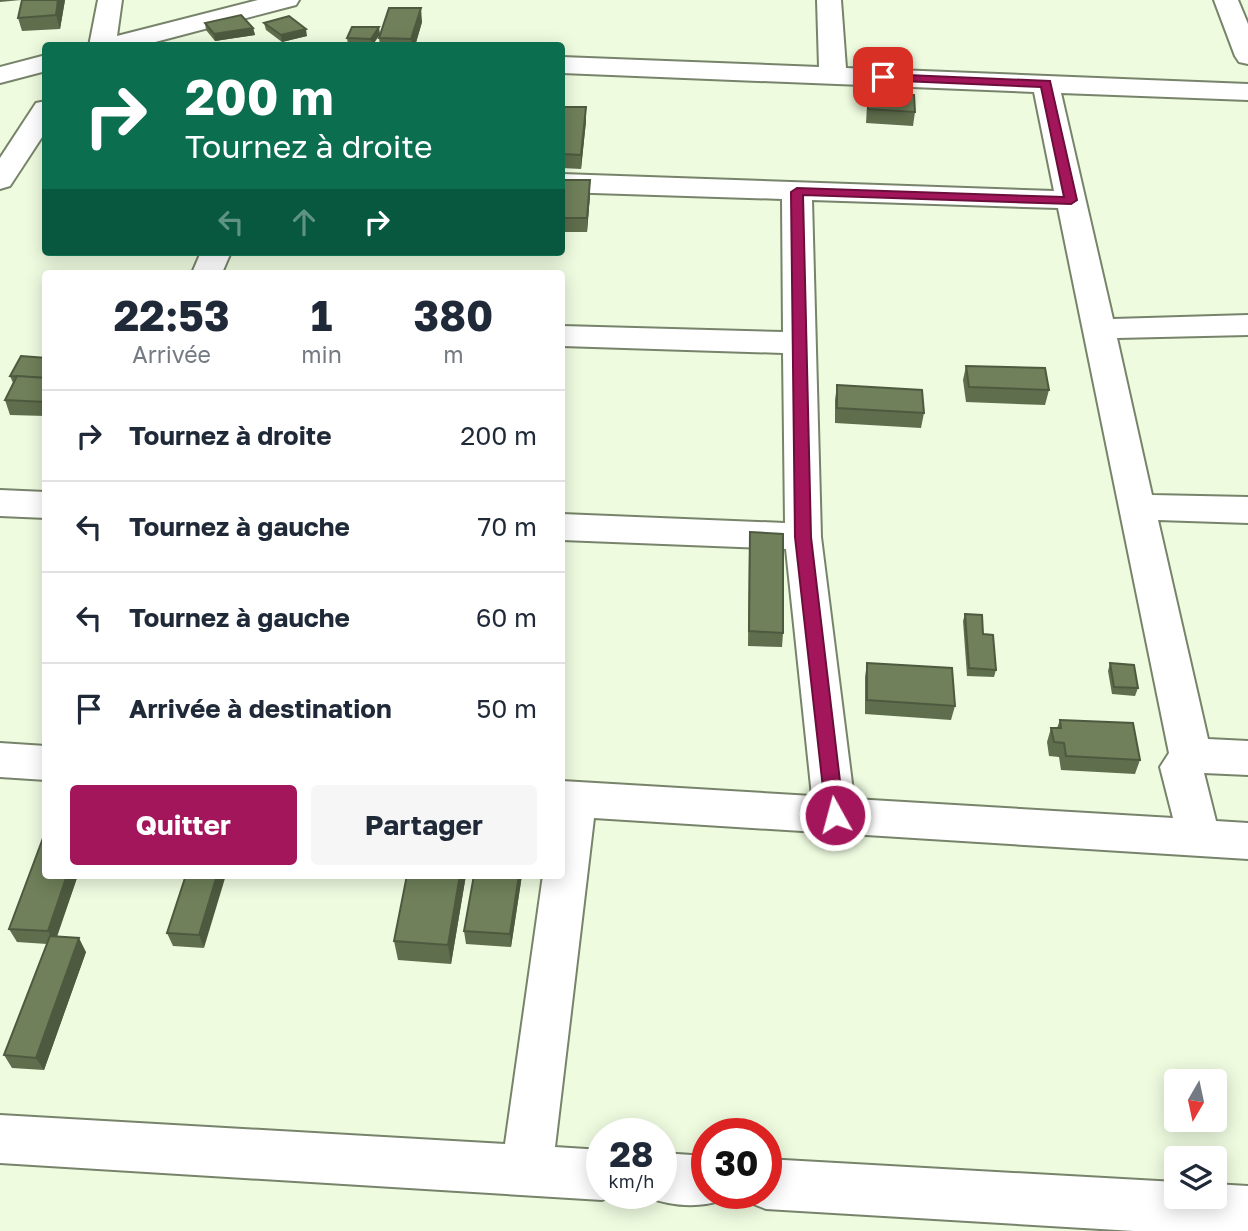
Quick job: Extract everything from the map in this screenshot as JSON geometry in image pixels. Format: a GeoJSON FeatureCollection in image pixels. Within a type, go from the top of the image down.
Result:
{"type":"FeatureCollection","features":[{"type":"Feature","properties":{"kind":"street"},"geometry":{"type":"LineString","coordinates":[[103,42],[110,0]]}},
{"type":"Feature","properties":{"kind":"street"},"geometry":{"type":"LineString","coordinates":[[124,42],[287,0]]}},
{"type":"Feature","properties":{"kind":"street"},"geometry":{"type":"LineString","coordinates":[[829,0],[833,75]]}},
{"type":"Feature","properties":{"kind":"street"},"geometry":{"type":"LineString","coordinates":[[1226,0],[1245,41]]}},
{"type":"Feature","properties":{"kind":"street"},"geometry":{"type":"LineString","coordinates":[[0,75],[42,64]]}},
{"type":"Feature","properties":{"kind":"street"},"geometry":{"type":"LineString","coordinates":[[565,65],[1248,92]]}},
{"type":"Feature","properties":{"kind":"street"},"geometry":{"type":"LineString","coordinates":[[1046,84],[1191,757]]}},
{"type":"Feature","properties":{"kind":"street"},"geometry":{"type":"LineString","coordinates":[[7,171],[42,115]]}},
{"type":"Feature","properties":{"kind":"street"},"geometry":{"type":"LineString","coordinates":[[7,171],[42,164]]}},
{"type":"Feature","properties":{"kind":"street"},"geometry":{"type":"LineString","coordinates":[[565,183],[1071,200]]}},
{"type":"Feature","properties":{"kind":"street"},"geometry":{"type":"LineString","coordinates":[[797,192],[803,537],[835,815]]}},
{"type":"Feature","properties":{"kind":"street"},"geometry":{"type":"LineString","coordinates":[[1099,329],[1248,325]]}},
{"type":"Feature","properties":{"kind":"street"},"geometry":{"type":"LineString","coordinates":[[565,336],[799,343]]}},
{"type":"Feature","properties":{"kind":"street"},"geometry":{"type":"LineString","coordinates":[[0,503],[42,505]]}},
{"type":"Feature","properties":{"kind":"street"},"geometry":{"type":"LineString","coordinates":[[1137,507],[1248,510]]}},
{"type":"Feature","properties":{"kind":"street"},"geometry":{"type":"LineString","coordinates":[[565,527],[803,537]]}},
{"type":"Feature","properties":{"kind":"street"},"geometry":{"type":"LineString","coordinates":[[1199,838],[1181,767],[1191,757],[1208,755],[1248,758]]}},
{"type":"Feature","properties":{"kind":"street"},"geometry":{"type":"LineString","coordinates":[[0,760],[42,764]]}},
{"type":"Feature","properties":{"kind":"street"},"geometry":{"type":"LineString","coordinates":[[565,825],[568,798],[1248,841]]}},
{"type":"Feature","properties":{"kind":"street"},"geometry":{"type":"LineString","coordinates":[[527,1170],[559,879]]}},
{"type":"Feature","properties":{"kind":"street"},"geometry":{"type":"LineString","coordinates":[[0,1139],[586,1174]]}},
{"type":"Feature","properties":{"kind":"street"},"geometry":{"type":"LineString","coordinates":[[782,1186],[1108,1217],[1248,1212]]}},
{"type":"Feature","properties":{"kind":"building"},"geometry":{"type":"Polygon","coordinates":[[[22,0],[58,0],[56,15],[18,18],[22,0]]]}},
{"type":"Feature","properties":{"kind":"building"},"geometry":{"type":"Polygon","coordinates":[[[389,8],[421,8],[411,39],[379,38],[389,8]]]}},
{"type":"Feature","properties":{"kind":"building"},"geometry":{"type":"Polygon","coordinates":[[[241,15],[253,28],[214,34],[205,23],[241,15]]]}},
{"type":"Feature","properties":{"kind":"building"},"geometry":{"type":"Polygon","coordinates":[[[289,16],[306,29],[281,35],[264,23],[289,16]]]}},
{"type":"Feature","properties":{"kind":"building"},"geometry":{"type":"Polygon","coordinates":[[[352,27],[379,27],[371,39],[347,38],[352,27]]]}},
{"type":"Feature","properties":{"kind":"building"},"geometry":{"type":"Polygon","coordinates":[[[868,93],[914,95],[915,112],[868,109],[868,93]]]}},
{"type":"Feature","properties":{"kind":"building"},"geometry":{"type":"Polygon","coordinates":[[[565,107],[586,107],[581,155],[565,154],[565,107]]]}},
{"type":"Feature","properties":{"kind":"building"},"geometry":{"type":"Polygon","coordinates":[[[565,180],[590,180],[587,218],[565,218],[565,180]]]}},
{"type":"Feature","properties":{"kind":"building"},"geometry":{"type":"Polygon","coordinates":[[[21,356],[42,358],[42,378],[10,376],[21,356]]]}},
{"type":"Feature","properties":{"kind":"building"},"geometry":{"type":"Polygon","coordinates":[[[966,366],[1045,368],[1049,390],[969,387],[966,366]]]}},
{"type":"Feature","properties":{"kind":"building"},"geometry":{"type":"Polygon","coordinates":[[[17,376],[42,378],[42,402],[5,400],[17,376]]]}},
{"type":"Feature","properties":{"kind":"building"},"geometry":{"type":"Polygon","coordinates":[[[837,385],[922,390],[924,413],[837,408],[837,385]]]}},
{"type":"Feature","properties":{"kind":"building"},"geometry":{"type":"Polygon","coordinates":[[[750,532],[783,534],[783,633],[749,631],[750,532]]]}},
{"type":"Feature","properties":{"kind":"building"},"geometry":{"type":"Polygon","coordinates":[[[965,614],[982,615],[983,634],[993,635],[996,670],[969,668],[965,614]]]}},
{"type":"Feature","properties":{"kind":"building"},"geometry":{"type":"Polygon","coordinates":[[[867,663],[952,668],[955,706],[867,700],[867,663]]]}},
{"type":"Feature","properties":{"kind":"building"},"geometry":{"type":"Polygon","coordinates":[[[1110,663],[1134,665],[1138,688],[1114,687],[1110,663]]]}},
{"type":"Feature","properties":{"kind":"building"},"geometry":{"type":"Polygon","coordinates":[[[1060,720],[1133,723],[1140,760],[1066,756],[1064,743],[1054,742],[1051,728],[1061,728],[1060,720]]]}},
{"type":"Feature","properties":{"kind":"building"},"geometry":{"type":"Polygon","coordinates":[[[42,841],[42,879],[66,879],[48,931],[9,929],[42,841]]]}},
{"type":"Feature","properties":{"kind":"building"},"geometry":{"type":"Polygon","coordinates":[[[185,879],[216,879],[199,935],[167,933],[185,879]]]}},
{"type":"Feature","properties":{"kind":"building"},"geometry":{"type":"Polygon","coordinates":[[[406,879],[459,879],[448,945],[394,941],[406,879]]]}},
{"type":"Feature","properties":{"kind":"building"},"geometry":{"type":"Polygon","coordinates":[[[473,879],[518,879],[510,934],[464,931],[473,879]]]}},
{"type":"Feature","properties":{"kind":"building"},"geometry":{"type":"Polygon","coordinates":[[[50,936],[79,938],[36,1058],[4,1055],[50,936]]]}},
{"type":"Feature","properties":{"kind":"route"},"geometry":{"type":"LineString","coordinates":[[835,815],[803,537],[797,192],[1071,200],[1046,84],[883,77]]}}]}
